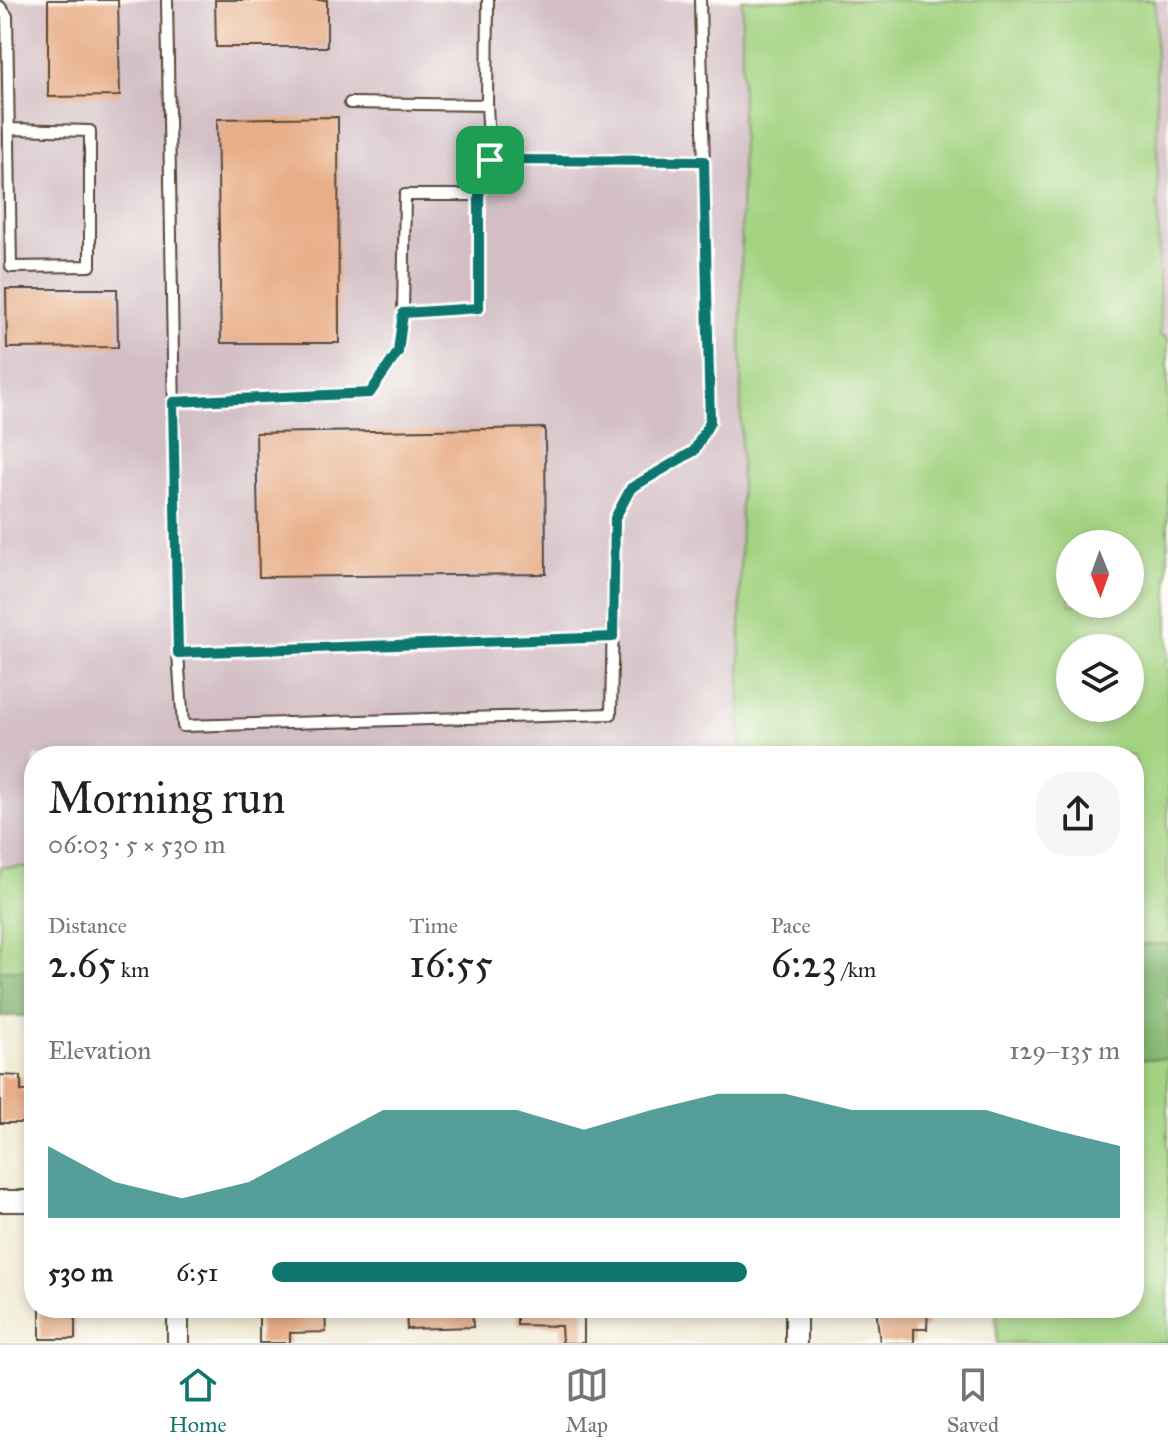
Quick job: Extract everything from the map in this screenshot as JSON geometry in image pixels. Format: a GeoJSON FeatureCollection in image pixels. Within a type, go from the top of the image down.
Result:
{"type":"FeatureCollection","features":[{"type":"Feature","properties":{"kind":"street"},"geometry":{"type":"LineString","coordinates":[[0,1201],[24,1201]]}},
{"type":"Feature","properties":{"kind":"street"},"geometry":{"type":"LineString","coordinates":[[178,1318],[178,1343]]}},
{"type":"Feature","properties":{"kind":"street"},"geometry":{"type":"LineString","coordinates":[[796,1318],[796,1343]]}},
{"type":"Feature","properties":{"kind":"lane"},"geometry":{"type":"LineString","coordinates":[[167,0],[178,653],[183,726],[611,714],[615,518],[631,488],[694,451],[710,422],[700,0]]}},
{"type":"Feature","properties":{"kind":"lane"},"geometry":{"type":"LineString","coordinates":[[403,313],[479,308],[479,195],[490,160],[488,0]]}},
{"type":"Feature","properties":{"kind":"lane"},"geometry":{"type":"LineString","coordinates":[[0,7],[7,16],[11,267],[90,266],[90,131],[9,129]]}},
{"type":"Feature","properties":{"kind":"lane"},"geometry":{"type":"LineString","coordinates":[[350,103],[487,105]]}},
{"type":"Feature","properties":{"kind":"lane"},"geometry":{"type":"LineString","coordinates":[[490,160],[704,161]]}},
{"type":"Feature","properties":{"kind":"lane"},"geometry":{"type":"LineString","coordinates":[[173,402],[370,393],[398,352],[403,313],[405,195],[479,195]]}},
{"type":"Feature","properties":{"kind":"lane"},"geometry":{"type":"LineString","coordinates":[[178,653],[613,637]]}},
{"type":"Feature","properties":{"kind":"shaded area"},"geometry":{"type":"Polygon","coordinates":[[[0,0],[742,0],[740,746],[24,746],[24,867],[0,867],[0,0]]]}},
{"type":"Feature","properties":{"kind":"shaded area"},"geometry":{"type":"Polygon","coordinates":[[[1155,0],[1168,0],[1168,337],[1160,337],[1155,0]]]}},
{"type":"Feature","properties":{"kind":"green space"},"geometry":{"type":"Polygon","coordinates":[[[742,0],[1155,0],[1160,336],[1168,337],[1168,944],[1144,945],[1144,746],[740,746],[742,0]]]}},
{"type":"Feature","properties":{"kind":"green space"},"geometry":{"type":"Polygon","coordinates":[[[0,867],[24,867],[24,970],[0,970],[0,867]]]}},
{"type":"Feature","properties":{"kind":"green space"},"geometry":{"type":"Polygon","coordinates":[[[1168,944],[1168,1059],[1144,1059],[1144,945],[1168,944]]]}},
{"type":"Feature","properties":{"kind":"green space"},"geometry":{"type":"Polygon","coordinates":[[[0,970],[24,970],[24,1016],[0,1016],[0,970]]]}},
{"type":"Feature","properties":{"kind":"green space"},"geometry":{"type":"Polygon","coordinates":[[[1144,1059],[1168,1059],[1168,1343],[997,1343],[996,1318],[1144,1318],[1144,1059]]]}},
{"type":"Feature","properties":{"kind":"building"},"geometry":{"type":"Polygon","coordinates":[[[48,0],[118,0],[120,96],[48,97],[48,0]]]}},
{"type":"Feature","properties":{"kind":"building"},"geometry":{"type":"Polygon","coordinates":[[[215,0],[327,0],[327,47],[216,47],[215,0]]]}},
{"type":"Feature","properties":{"kind":"building"},"geometry":{"type":"Polygon","coordinates":[[[338,117],[339,343],[221,343],[217,119],[338,117]]]}},
{"type":"Feature","properties":{"kind":"building"},"geometry":{"type":"Polygon","coordinates":[[[6,289],[117,289],[118,347],[7,348],[6,289]]]}},
{"type":"Feature","properties":{"kind":"building"},"geometry":{"type":"Polygon","coordinates":[[[545,428],[546,574],[259,577],[256,433],[545,428]]]}},
{"type":"Feature","properties":{"kind":"building"},"geometry":{"type":"Polygon","coordinates":[[[0,1075],[21,1076],[24,1123],[0,1123],[0,1075]]]}},
{"type":"Feature","properties":{"kind":"building"},"geometry":{"type":"Polygon","coordinates":[[[40,1318],[75,1318],[75,1339],[40,1339],[40,1318]]]}},
{"type":"Feature","properties":{"kind":"building"},"geometry":{"type":"Polygon","coordinates":[[[259,1318],[325,1318],[326,1332],[290,1333],[290,1343],[259,1343],[259,1318]]]}},
{"type":"Feature","properties":{"kind":"building"},"geometry":{"type":"Polygon","coordinates":[[[406,1318],[473,1318],[473,1327],[407,1329],[406,1318]]]}},
{"type":"Feature","properties":{"kind":"building"},"geometry":{"type":"Polygon","coordinates":[[[517,1318],[584,1318],[584,1343],[562,1343],[561,1326],[517,1325],[517,1318]]]}},
{"type":"Feature","properties":{"kind":"building"},"geometry":{"type":"Polygon","coordinates":[[[877,1318],[928,1318],[927,1329],[914,1329],[914,1343],[880,1343],[877,1318]]]}},
{"type":"Feature","properties":{"kind":"route"},"geometry":{"type":"LineString","coordinates":[[490,160],[704,161],[710,422],[694,451],[631,488],[615,518],[613,637],[178,653],[173,402],[370,393],[398,352],[403,313],[479,308],[479,195],[490,160]]}}]}
